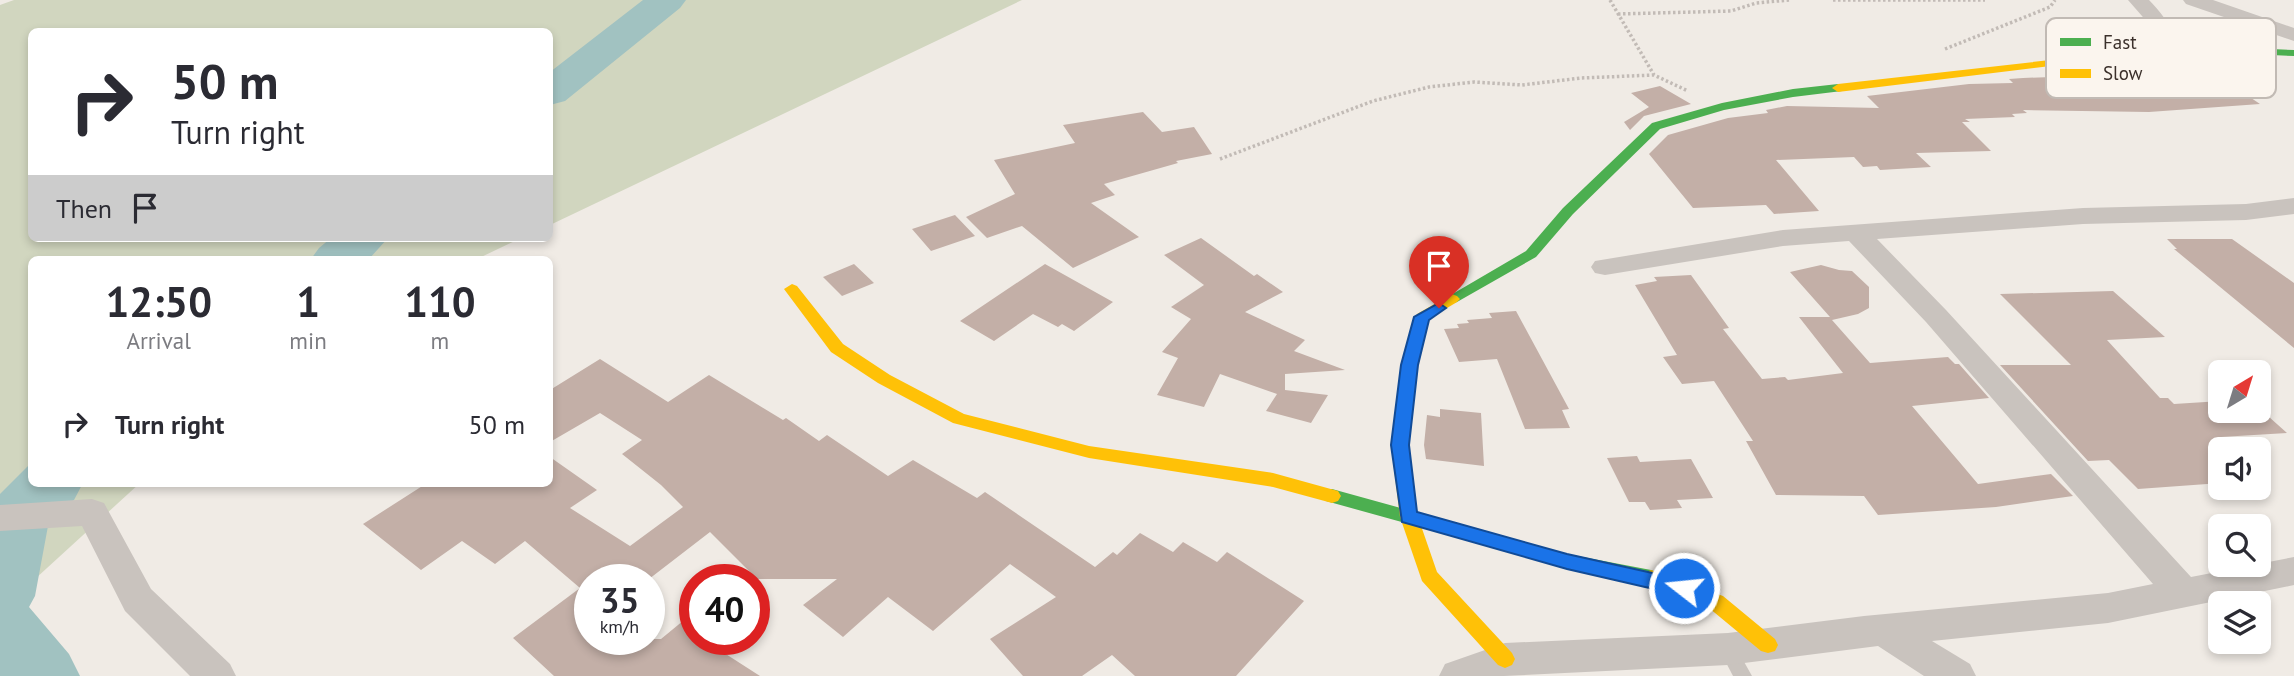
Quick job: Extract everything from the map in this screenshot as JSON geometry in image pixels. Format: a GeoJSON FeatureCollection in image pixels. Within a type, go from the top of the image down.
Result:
{"type":"FeatureCollection","features":[{"type":"Feature","properties":{"kind":"street"},"geometry":{"type":"LineString","coordinates":[[2138,0],[2154,18]]}},
{"type":"Feature","properties":{"kind":"street"},"geometry":{"type":"LineString","coordinates":[[2193,0],[2245,18]]}},
{"type":"Feature","properties":{"kind":"street"},"geometry":{"type":"LineString","coordinates":[[2276,29],[2294,35]]}},
{"type":"Feature","properties":{"kind":"street"},"geometry":{"type":"LineString","coordinates":[[2276,52],[2294,53]]}},
{"type":"Feature","properties":{"kind":"street"},"geometry":{"type":"LineString","coordinates":[[1505,659],[1429,576],[1409,517],[1400,445],[1410,365],[1422,317],[1531,254],[1568,211],[1656,126],[1722,107],[1793,93],[2046,65]]}},
{"type":"Feature","properties":{"kind":"street"},"geometry":{"type":"LineString","coordinates":[[1605,267],[1783,239],[2083,216],[2246,212],[2294,206]]}},
{"type":"Feature","properties":{"kind":"street"},"geometry":{"type":"LineString","coordinates":[[1857,233],[1936,316],[2183,593]]}},
{"type":"Feature","properties":{"kind":"street"},"geometry":{"type":"LineString","coordinates":[[792,289],[837,348],[884,379],[959,419],[1089,452],[1273,480],[1567,561],[1684,588],[1716,602],[1768,645]]}},
{"type":"Feature","properties":{"kind":"street"},"geometry":{"type":"LineString","coordinates":[[0,518],[92,512],[138,600],[216,676]]}},
{"type":"Feature","properties":{"kind":"street"},"geometry":{"type":"LineString","coordinates":[[1459,676],[1505,659],[1736,663],[1768,645],[1864,632],[1886,632],[2108,608],[2294,571]]}},
{"type":"Feature","properties":{"kind":"street"},"geometry":{"type":"LineString","coordinates":[[1886,632],[1956,676]]}},
{"type":"Feature","properties":{"kind":"path"},"geometry":{"type":"LineString","coordinates":[[1610,0],[1654,75]]}},
{"type":"Feature","properties":{"kind":"path"},"geometry":{"type":"LineString","coordinates":[[1618,14],[1731,11],[1756,3],[1789,0]]}},
{"type":"Feature","properties":{"kind":"path"},"geometry":{"type":"LineString","coordinates":[[1833,0],[1985,0]]}},
{"type":"Feature","properties":{"kind":"path"},"geometry":{"type":"LineString","coordinates":[[1934,54],[2050,7],[2055,0]]}},
{"type":"Feature","properties":{"kind":"path"},"geometry":{"type":"LineString","coordinates":[[1220,159],[1373,101],[1429,87],[1474,82],[1522,85],[1581,78],[1654,75],[1722,107]]}},
{"type":"Feature","properties":{"kind":"green space"},"geometry":{"type":"Polygon","coordinates":[[[14,0],[1022,0],[553,224],[553,28],[28,28],[28,242],[513,242],[483,256],[28,256],[28,487],[136,487],[0,611],[0,5],[14,0]]]}},
{"type":"Feature","properties":{"kind":"building"},"geometry":{"type":"Polygon","coordinates":[[[2046,77],[2046,98],[2251,98],[2260,104],[2149,112],[2023,110],[2027,113],[2012,114],[2015,117],[1965,119],[1970,122],[1962,122],[1991,151],[1916,153],[1931,167],[1880,170],[1877,166],[1863,167],[1854,157],[1776,160],[1819,211],[1774,214],[1766,205],[1693,208],[1649,154],[1668,135],[1728,118],[1768,113],[1766,110],[1787,106],[1879,108],[1867,96],[1969,84],[2013,83],[2009,79],[2046,77]]]}},
{"type":"Feature","properties":{"kind":"building"},"geometry":{"type":"Polygon","coordinates":[[[1660,86],[1691,104],[1644,116],[1630,130],[1624,122],[1649,107],[1631,93],[1660,86]]]}},
{"type":"Feature","properties":{"kind":"building"},"geometry":{"type":"Polygon","coordinates":[[[1143,112],[1162,132],[1194,127],[1212,154],[1176,161],[1178,163],[1104,184],[1115,195],[1091,203],[1139,237],[1073,268],[1022,226],[987,238],[966,217],[1015,194],[994,160],[1075,143],[1063,125],[1143,112]]]}},
{"type":"Feature","properties":{"kind":"building"},"geometry":{"type":"Polygon","coordinates":[[[955,215],[975,236],[931,251],[912,229],[955,215]]]}},
{"type":"Feature","properties":{"kind":"building"},"geometry":{"type":"Polygon","coordinates":[[[1201,238],[1254,276],[1257,274],[1283,292],[1245,312],[1305,340],[1294,351],[1345,370],[1285,374],[1285,390],[1328,395],[1311,423],[1266,411],[1277,394],[1220,374],[1204,407],[1157,395],[1178,358],[1162,352],[1191,319],[1171,307],[1204,285],[1164,255],[1201,238]]]}},
{"type":"Feature","properties":{"kind":"building"},"geometry":{"type":"Polygon","coordinates":[[[2167,239],[2232,239],[2294,283],[2294,348],[2174,249],[2177,249],[2167,239]]]}},
{"type":"Feature","properties":{"kind":"building"},"geometry":{"type":"Polygon","coordinates":[[[854,264],[874,283],[842,296],[823,277],[854,264]]]}},
{"type":"Feature","properties":{"kind":"building"},"geometry":{"type":"Polygon","coordinates":[[[1045,264],[1113,302],[1074,331],[1062,324],[1058,327],[1033,314],[994,341],[960,321],[1045,264]]]}},
{"type":"Feature","properties":{"kind":"building"},"geometry":{"type":"Polygon","coordinates":[[[1821,265],[1852,271],[1869,287],[1869,308],[1858,314],[1832,320],[1870,363],[1948,357],[1955,364],[1959,364],[1989,398],[1912,406],[1978,484],[2051,474],[2073,496],[1996,507],[1878,515],[1864,496],[1776,495],[1746,441],[1753,441],[1714,381],[1682,384],[1663,357],[1677,355],[1635,285],[1657,281],[1654,277],[1691,275],[1729,328],[1723,329],[1762,379],[1785,377],[1788,380],[1843,373],[1799,317],[1830,317],[1790,272],[1821,265]]]}},
{"type":"Feature","properties":{"kind":"building"},"geometry":{"type":"Polygon","coordinates":[[[2113,291],[2165,337],[2107,340],[2160,398],[2168,398],[2174,404],[2208,402],[2208,424],[2272,424],[2272,420],[2287,433],[2208,437],[2208,484],[2138,489],[2109,460],[2088,461],[2000,365],[2071,365],[2000,294],[2113,291]]]}},
{"type":"Feature","properties":{"kind":"building"},"geometry":{"type":"Polygon","coordinates":[[[1516,311],[1569,409],[1562,410],[1570,428],[1525,429],[1497,359],[1459,362],[1444,329],[1459,328],[1457,324],[1469,323],[1467,320],[1492,318],[1489,313],[1516,311]]]}},
{"type":"Feature","properties":{"kind":"building"},"geometry":{"type":"Polygon","coordinates":[[[600,359],[668,402],[709,375],[783,420],[786,418],[819,441],[827,435],[888,476],[913,460],[977,498],[985,492],[1095,567],[1113,552],[1117,555],[1140,533],[1173,552],[1183,542],[1217,562],[1227,552],[1304,601],[1236,676],[1135,676],[1112,655],[1082,676],[1023,676],[990,639],[1056,597],[1010,564],[933,631],[888,597],[843,637],[803,605],[837,579],[770,579],[770,564],[742,564],[710,532],[665,567],[665,564],[574,564],[574,583],[525,541],[495,564],[462,541],[421,570],[363,524],[421,487],[553,487],[553,459],[597,490],[570,508],[630,546],[683,507],[661,485],[622,454],[642,440],[600,413],[553,440],[553,388],[600,359]]]}},
{"type":"Feature","properties":{"kind":"building"},"geometry":{"type":"Polygon","coordinates":[[[1440,409],[1481,413],[1484,466],[1426,459],[1424,445],[1427,415],[1440,417],[1440,409]]]}},
{"type":"Feature","properties":{"kind":"building"},"geometry":{"type":"Polygon","coordinates":[[[1637,456],[1640,462],[1691,459],[1713,498],[1677,500],[1682,508],[1650,510],[1645,502],[1629,502],[1607,458],[1637,456]]]}},
{"type":"Feature","properties":{"kind":"building"},"geometry":{"type":"Polygon","coordinates":[[[574,592],[574,655],[665,655],[665,636],[679,624],[679,655],[727,655],[760,676],[554,676],[513,638],[574,592]]]}},
{"type":"Feature","properties":{"kind":"waterway"},"geometry":{"type":"LineString","coordinates":[[553,90],[667,0]]}},
{"type":"Feature","properties":{"kind":"waterway"},"geometry":{"type":"LineString","coordinates":[[341,256],[358,242]]}},
{"type":"Feature","properties":{"kind":"waterway"},"geometry":{"type":"LineString","coordinates":[[0,596],[17,517],[47,487]]}},
{"type":"Feature","properties":{"kind":"waterway"},"geometry":{"type":"LineString","coordinates":[[0,622],[43,676]]}},
{"type":"Feature","properties":{"kind":"traffic: fast"},"geometry":{"type":"LineString","coordinates":[[2276,52],[2294,53]]}},
{"type":"Feature","properties":{"kind":"traffic: fast"},"geometry":{"type":"LineString","coordinates":[[1452,299],[1531,254],[1568,211],[1656,126],[1722,107],[1793,93],[1838,88]]}},
{"type":"Feature","properties":{"kind":"traffic: fast"},"geometry":{"type":"LineString","coordinates":[[1332,496],[1567,561],[1651,578]]}},
{"type":"Feature","properties":{"kind":"traffic: slow"},"geometry":{"type":"LineString","coordinates":[[1838,88],[2046,64]]}},
{"type":"Feature","properties":{"kind":"traffic: slow"},"geometry":{"type":"LineString","coordinates":[[792,289],[837,348],[884,379],[959,419],[1089,452],[1273,480],[1332,496]]}},
{"type":"Feature","properties":{"kind":"traffic: slow"},"geometry":{"type":"LineString","coordinates":[[1452,299],[1422,317],[1410,365],[1400,445],[1409,517],[1429,576],[1505,659]]}},
{"type":"Feature","properties":{"kind":"traffic: slow"},"geometry":{"type":"LineString","coordinates":[[1651,578],[1716,602],[1768,645]]}},
{"type":"Feature","properties":{"kind":"route"},"geometry":{"type":"LineString","coordinates":[[1439,308],[1422,317],[1410,365],[1400,445],[1409,517],[1567,561],[1684,588]]}}]}
